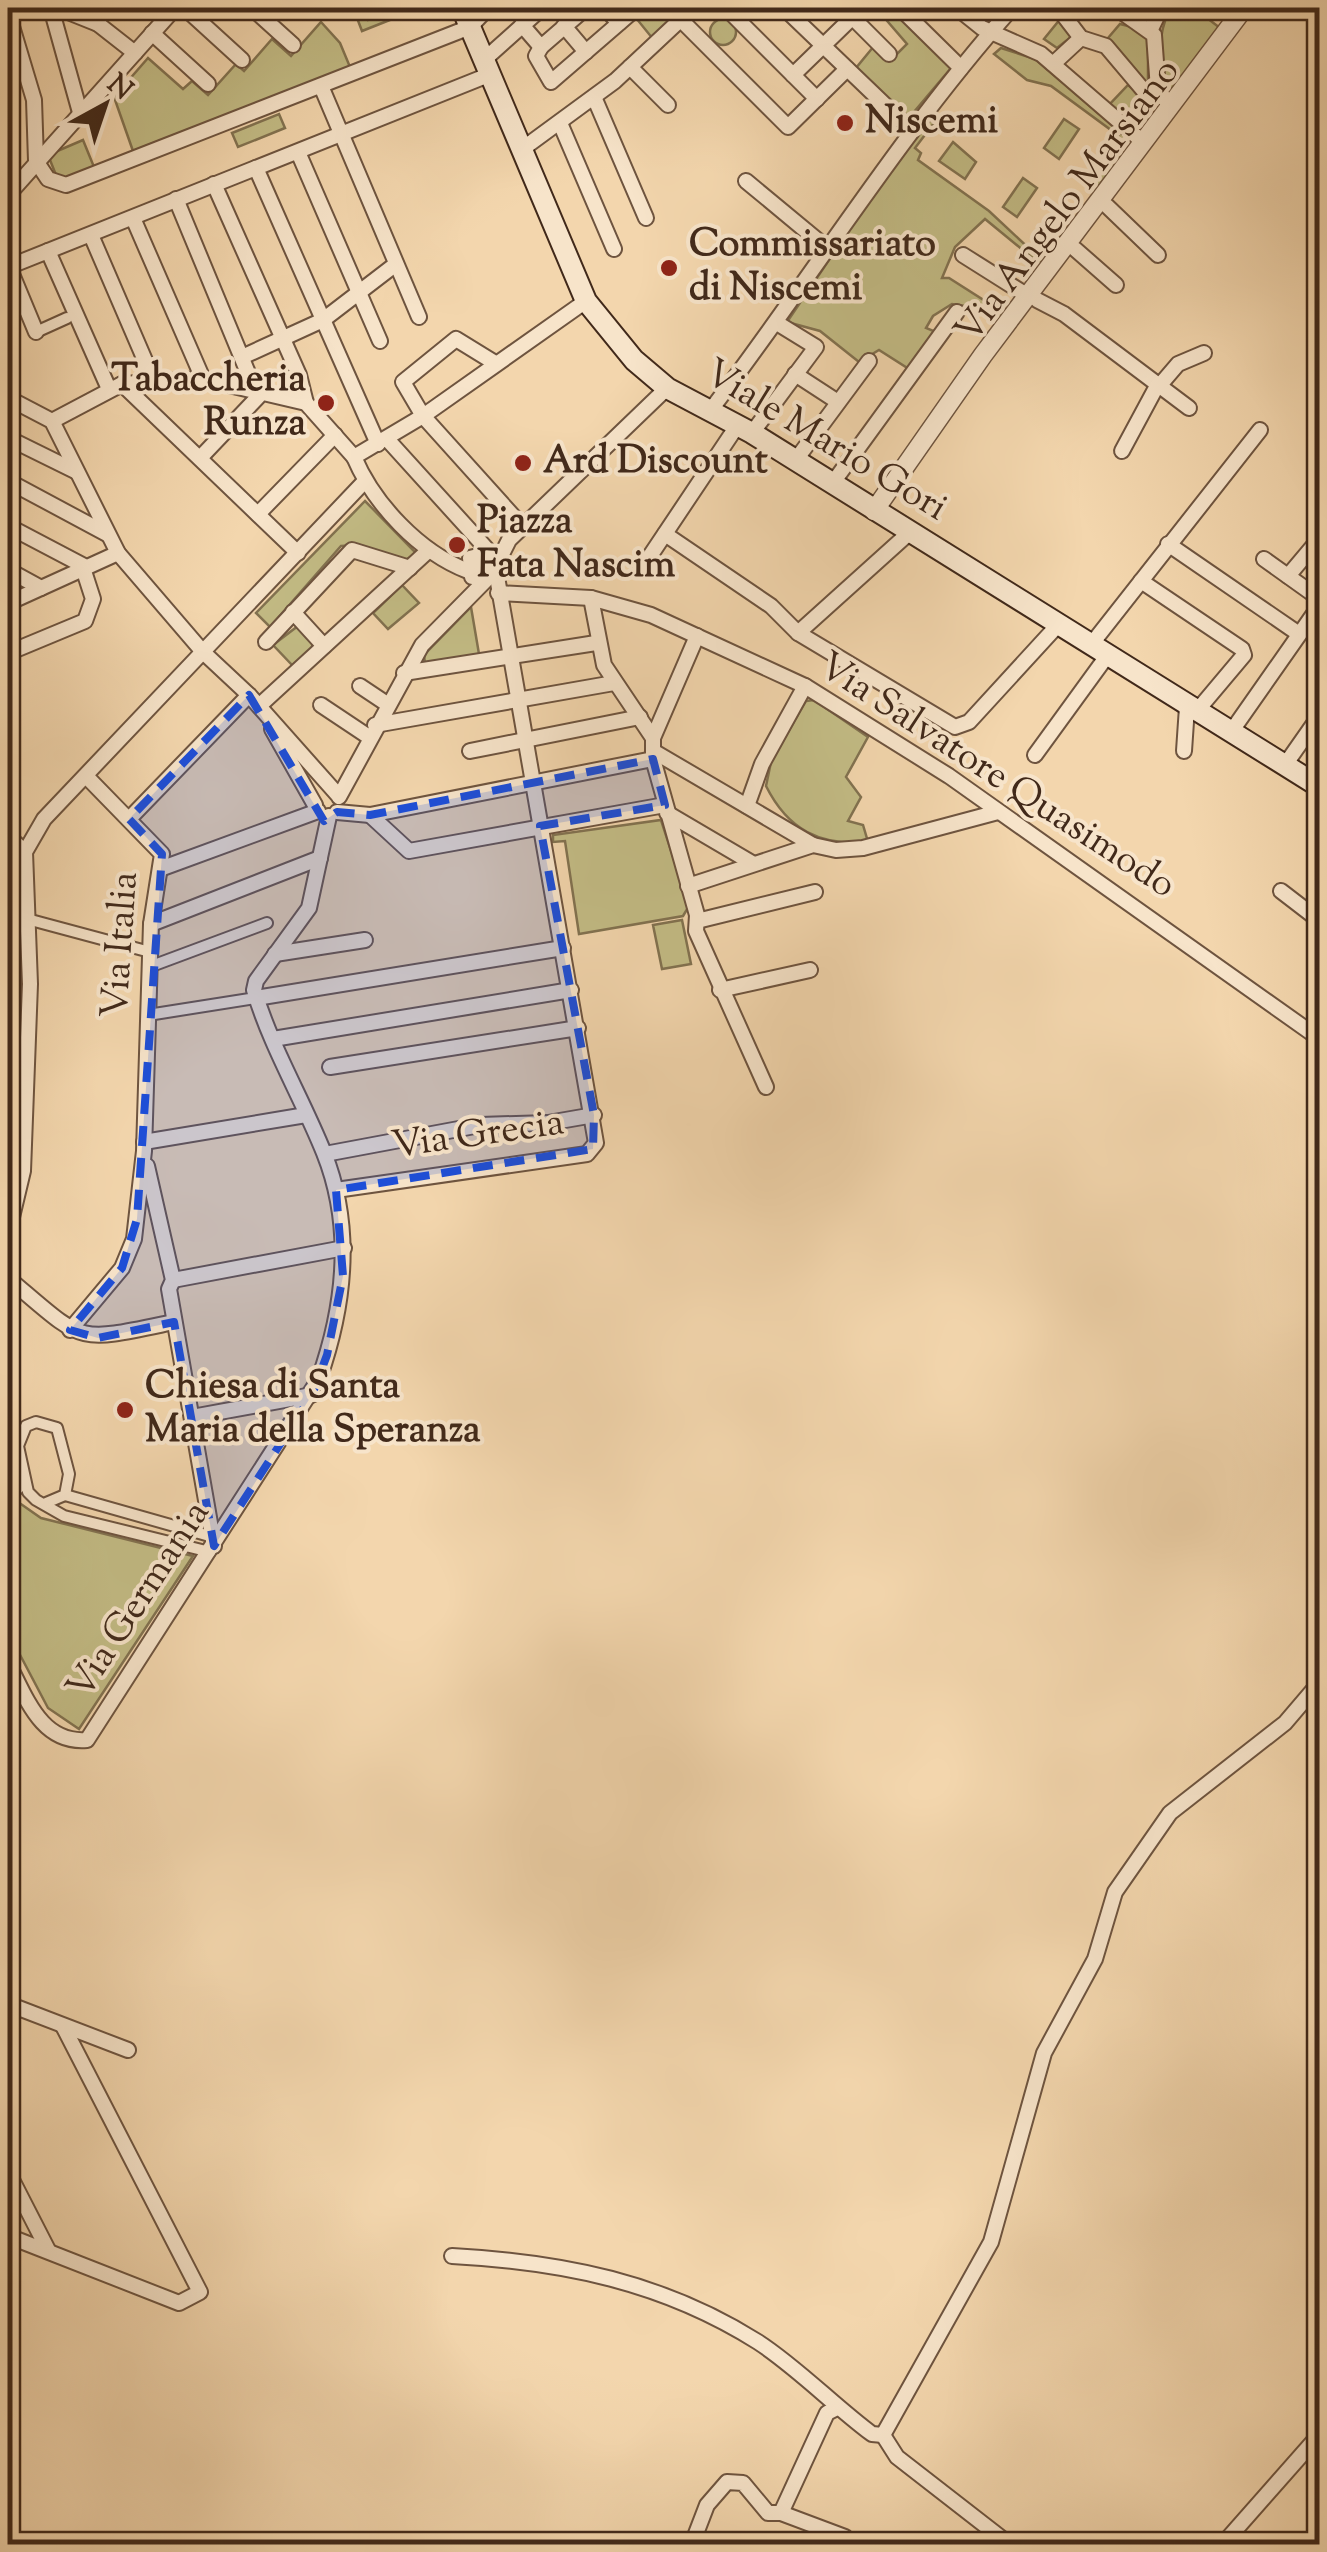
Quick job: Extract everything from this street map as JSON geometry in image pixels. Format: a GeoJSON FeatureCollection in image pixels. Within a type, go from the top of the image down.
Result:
{"type":"FeatureCollection","features":[{"type":"Feature","properties":{"kind":"main road","name":"Viale Mario Gori"},"geometry":{"type":"LineString","coordinates":[[466,17],[586,302],[634,360],[667,388],[795,461],[1319,786]]}},
{"type":"Feature","properties":{"kind":"street"},"geometry":{"type":"LineString","coordinates":[[54,8],[98,24],[135,53]]}},
{"type":"Feature","properties":{"kind":"street"},"geometry":{"type":"LineString","coordinates":[[54,8],[81,116]]}},
{"type":"Feature","properties":{"kind":"street"},"geometry":{"type":"LineString","coordinates":[[98,24],[102,8]]}},
{"type":"Feature","properties":{"kind":"street"},"geometry":{"type":"LineString","coordinates":[[12,191],[175,8]]}},
{"type":"Feature","properties":{"kind":"street"},"geometry":{"type":"LineString","coordinates":[[184,8],[242,60]]}},
{"type":"Feature","properties":{"kind":"street"},"geometry":{"type":"LineString","coordinates":[[252,8],[293,45]]}},
{"type":"Feature","properties":{"kind":"street"},"geometry":{"type":"LineString","coordinates":[[12,191],[66,185],[321,86],[488,8]]}},
{"type":"Feature","properties":{"kind":"street"},"geometry":{"type":"LineString","coordinates":[[67,318],[36,332],[14,301],[8,267],[342,134],[488,66],[522,25],[542,8]]}},
{"type":"Feature","properties":{"kind":"street"},"geometry":{"type":"LineString","coordinates":[[583,8],[540,46],[536,56],[551,82],[632,12]]}},
{"type":"Feature","properties":{"kind":"street"},"geometry":{"type":"LineString","coordinates":[[605,8],[618,24]]}},
{"type":"Feature","properties":{"kind":"street"},"geometry":{"type":"LineString","coordinates":[[522,150],[594,97],[693,8]]}},
{"type":"Feature","properties":{"kind":"street"},"geometry":{"type":"LineString","coordinates":[[726,8],[817,99]]}},
{"type":"Feature","properties":{"kind":"street"},"geometry":{"type":"LineString","coordinates":[[784,8],[910,130]]}},
{"type":"Feature","properties":{"kind":"street"},"geometry":{"type":"LineString","coordinates":[[900,8],[960,68]]}},
{"type":"Feature","properties":{"kind":"street"},"geometry":{"type":"LineString","coordinates":[[958,8],[991,31],[1028,46],[1053,64],[1143,142]]}},
{"type":"Feature","properties":{"kind":"street"},"geometry":{"type":"LineString","coordinates":[[710,411],[910,130],[1012,8]]}},
{"type":"Feature","properties":{"kind":"street"},"geometry":{"type":"LineString","coordinates":[[1058,8],[1081,38],[1106,46],[1144,92],[1166,101]]}},
{"type":"Feature","properties":{"kind":"street"},"geometry":{"type":"LineString","coordinates":[[1116,8],[1129,20],[1151,29]]}},
{"type":"Feature","properties":{"kind":"street"},"geometry":{"type":"LineString","coordinates":[[1161,8],[1151,29],[1166,101]]}},
{"type":"Feature","properties":{"kind":"street","name":"Via Angelo Marsiano"},"geometry":{"type":"LineString","coordinates":[[874,511],[965,387],[990,362],[1143,142],[1166,101],[1244,8]]}},
{"type":"Feature","properties":{"kind":"street","name":"Via Angelo Marsiano"},"geometry":{"type":"LineString","coordinates":[[1032,298],[1075,249],[1258,8]]}},
{"type":"Feature","properties":{"kind":"street"},"geometry":{"type":"LineString","coordinates":[[793,75],[852,11],[889,54]]}},
{"type":"Feature","properties":{"kind":"street"},"geometry":{"type":"LineString","coordinates":[[8,13],[34,100],[36,161],[57,184]]}},
{"type":"Feature","properties":{"kind":"street"},"geometry":{"type":"LineString","coordinates":[[680,20],[788,127],[847,69]]}},
{"type":"Feature","properties":{"kind":"street"},"geometry":{"type":"LineString","coordinates":[[522,25],[540,46]]}},
{"type":"Feature","properties":{"kind":"street"},"geometry":{"type":"LineString","coordinates":[[564,26],[586,52]]}},
{"type":"Feature","properties":{"kind":"street"},"geometry":{"type":"LineString","coordinates":[[152,33],[208,84]]}},
{"type":"Feature","properties":{"kind":"street"},"geometry":{"type":"LineString","coordinates":[[1053,64],[1081,38]]}},
{"type":"Feature","properties":{"kind":"street"},"geometry":{"type":"LineString","coordinates":[[630,67],[668,105]]}},
{"type":"Feature","properties":{"kind":"street"},"geometry":{"type":"LineString","coordinates":[[321,86],[418,317]]}},
{"type":"Feature","properties":{"kind":"street"},"geometry":{"type":"LineString","coordinates":[[594,97],[646,218]]}},
{"type":"Feature","properties":{"kind":"street"},"geometry":{"type":"LineString","coordinates":[[560,122],[614,249]]}},
{"type":"Feature","properties":{"kind":"street"},"geometry":{"type":"LineString","coordinates":[[298,152],[380,341]]}},
{"type":"Feature","properties":{"kind":"street"},"geometry":{"type":"LineString","coordinates":[[256,168],[323,320],[383,442],[455,516],[498,593],[594,1114],[548,1123],[480,1124],[325,1154]]}},
{"type":"Feature","properties":{"kind":"street"},"geometry":{"type":"LineString","coordinates":[[746,181],[828,249]]}},
{"type":"Feature","properties":{"kind":"street"},"geometry":{"type":"LineString","coordinates":[[214,184],[283,339],[306,402],[354,457],[364,482],[430,550],[484,568]]}},
{"type":"Feature","properties":{"kind":"street"},"geometry":{"type":"LineString","coordinates":[[176,199],[258,397],[200,458]]}},
{"type":"Feature","properties":{"kind":"street"},"geometry":{"type":"LineString","coordinates":[[1107,206],[1158,255]]}},
{"type":"Feature","properties":{"kind":"street"},"geometry":{"type":"LineString","coordinates":[[133,218],[204,379]]}},
{"type":"Feature","properties":{"kind":"street"},"geometry":{"type":"LineString","coordinates":[[90,235],[153,379]]}},
{"type":"Feature","properties":{"kind":"street"},"geometry":{"type":"LineString","coordinates":[[1075,249],[1116,286]]}},
{"type":"Feature","properties":{"kind":"street"},"geometry":{"type":"LineString","coordinates":[[48,251],[116,386],[200,458],[298,552]]}},
{"type":"Feature","properties":{"kind":"street"},"geometry":{"type":"LineString","coordinates":[[963,254],[1064,314],[1189,408]]}},
{"type":"Feature","properties":{"kind":"street"},"geometry":{"type":"LineString","coordinates":[[242,358],[323,320],[396,264]]}},
{"type":"Feature","properties":{"kind":"street"},"geometry":{"type":"LineString","coordinates":[[354,457],[423,416],[586,302]]}},
{"type":"Feature","properties":{"kind":"street"},"geometry":{"type":"LineString","coordinates":[[832,484],[957,312]]}},
{"type":"Feature","properties":{"kind":"street"},"geometry":{"type":"LineString","coordinates":[[640,571],[744,430],[816,347],[777,322]]}},
{"type":"Feature","properties":{"kind":"street"},"geometry":{"type":"LineString","coordinates":[[496,363],[456,340],[403,382],[423,416],[523,526]]}},
{"type":"Feature","properties":{"kind":"street"},"geometry":{"type":"LineString","coordinates":[[1122,452],[1159,385],[1178,364],[1204,353]]}},
{"type":"Feature","properties":{"kind":"street"},"geometry":{"type":"LineString","coordinates":[[795,461],[869,361]]}},
{"type":"Feature","properties":{"kind":"street"},"geometry":{"type":"LineString","coordinates":[[795,374],[838,402]]}},
{"type":"Feature","properties":{"kind":"street"},"geometry":{"type":"LineString","coordinates":[[52,421],[116,386],[153,379],[204,379],[306,402]]}},
{"type":"Feature","properties":{"kind":"street"},"geometry":{"type":"LineString","coordinates":[[256,998],[256,981],[308,908],[329,806],[422,644],[461,607],[484,568],[523,526],[667,388]]}},
{"type":"Feature","properties":{"kind":"street"},"geometry":{"type":"LineString","coordinates":[[8,398],[52,421],[118,553],[202,652],[254,701],[329,806]]}},
{"type":"Feature","properties":{"kind":"street"},"geometry":{"type":"LineString","coordinates":[[1035,755],[1140,581],[1260,430]]}},
{"type":"Feature","properties":{"kind":"street"},"geometry":{"type":"LineString","coordinates":[[258,514],[335,435]]}},
{"type":"Feature","properties":{"kind":"street"},"geometry":{"type":"LineString","coordinates":[[8,438],[77,472]]}},
{"type":"Feature","properties":{"kind":"street"},"geometry":{"type":"LineString","coordinates":[[8,481],[107,534]]}},
{"type":"Feature","properties":{"kind":"street"},"geometry":{"type":"LineString","coordinates":[[8,1234],[23,1171],[28,919],[24,870],[25,852],[34,830],[364,482]]}},
{"type":"Feature","properties":{"kind":"street"},"geometry":{"type":"LineString","coordinates":[[8,526],[85,568],[93,599],[85,620],[8,653]]}},
{"type":"Feature","properties":{"kind":"street"},"geometry":{"type":"LineString","coordinates":[[798,633],[909,533]]}},
{"type":"Feature","properties":{"kind":"street"},"geometry":{"type":"LineString","coordinates":[[665,534],[771,606],[798,633],[955,727],[969,722],[1057,626]]}},
{"type":"Feature","properties":{"kind":"street"},"geometry":{"type":"LineString","coordinates":[[1288,576],[1320,538]]}},
{"type":"Feature","properties":{"kind":"street"},"geometry":{"type":"LineString","coordinates":[[1168,544],[1299,634]]}},
{"type":"Feature","properties":{"kind":"street"},"geometry":{"type":"LineString","coordinates":[[266,642],[352,550],[410,568]]}},
{"type":"Feature","properties":{"kind":"street"},"geometry":{"type":"LineString","coordinates":[[129,819],[254,701],[324,646],[430,550]]}},
{"type":"Feature","properties":{"kind":"street"},"geometry":{"type":"LineString","coordinates":[[8,602],[118,553]]}},
{"type":"Feature","properties":{"kind":"street"},"geometry":{"type":"LineString","coordinates":[[1232,732],[1320,602],[1264,559]]}},
{"type":"Feature","properties":{"kind":"street"},"geometry":{"type":"LineString","coordinates":[[8,570],[41,588]]}},
{"type":"Feature","properties":{"kind":"street"},"geometry":{"type":"LineString","coordinates":[[1140,581],[1242,648],[1244,655],[1191,709],[1184,751]]}},
{"type":"Feature","properties":{"kind":"street","name":"Via Salvatore Quasimodo"},"geometry":{"type":"LineString","coordinates":[[498,593],[590,598],[651,614],[805,686],[998,812],[1320,1038]]}},
{"type":"Feature","properties":{"kind":"street"},"geometry":{"type":"LineString","coordinates":[[590,598],[596,643],[614,683],[640,717],[653,749],[697,921],[696,931],[766,1087]]}},
{"type":"Feature","properties":{"kind":"street"},"geometry":{"type":"LineString","coordinates":[[293,612],[324,646]]}},
{"type":"Feature","properties":{"kind":"street"},"geometry":{"type":"LineString","coordinates":[[653,749],[697,636]]}},
{"type":"Feature","properties":{"kind":"street"},"geometry":{"type":"LineString","coordinates":[[404,673],[596,643]]}},
{"type":"Feature","properties":{"kind":"street"},"geometry":{"type":"LineString","coordinates":[[321,706],[372,731],[614,683]]}},
{"type":"Feature","properties":{"kind":"street"},"geometry":{"type":"LineString","coordinates":[[360,686],[387,704]]}},
{"type":"Feature","properties":{"kind":"street"},"geometry":{"type":"LineString","coordinates":[[747,806],[762,764],[805,686]]}},
{"type":"Feature","properties":{"kind":"street"},"geometry":{"type":"LineString","coordinates":[[254,701],[329,806]]}},
{"type":"Feature","properties":{"kind":"street"},"geometry":{"type":"LineString","coordinates":[[1285,766],[1320,715]]}},
{"type":"Feature","properties":{"kind":"street"},"geometry":{"type":"LineString","coordinates":[[470,751],[640,717]]}},
{"type":"Feature","properties":{"kind":"street"},"geometry":{"type":"LineString","coordinates":[[160,869],[329,806],[370,815],[532,782],[653,749],[813,845],[836,850],[863,848],[998,812]]}},
{"type":"Feature","properties":{"kind":"street","name":"Via Italia"},"geometry":{"type":"LineString","coordinates":[[86,776],[157,845],[160,869],[151,924],[144,1146]]}},
{"type":"Feature","properties":{"kind":"street"},"geometry":{"type":"LineString","coordinates":[[370,815],[409,851],[540,826],[666,809],[752,863]]}},
{"type":"Feature","properties":{"kind":"street"},"geometry":{"type":"LineString","coordinates":[[8,836],[25,852]]}},
{"type":"Feature","properties":{"kind":"street"},"geometry":{"type":"LineString","coordinates":[[688,886],[813,845]]}},
{"type":"Feature","properties":{"kind":"street"},"geometry":{"type":"LineString","coordinates":[[151,924],[320,858]]}},
{"type":"Feature","properties":{"kind":"street"},"geometry":{"type":"LineString","coordinates":[[8,873],[24,870]]}},
{"type":"Feature","properties":{"kind":"street"},"geometry":{"type":"LineString","coordinates":[[1281,891],[1320,920]]}},
{"type":"Feature","properties":{"kind":"street"},"geometry":{"type":"LineString","coordinates":[[697,921],[814,892]]}},
{"type":"Feature","properties":{"kind":"street"},"geometry":{"type":"LineString","coordinates":[[28,919],[149,960],[267,923]]}},
{"type":"Feature","properties":{"kind":"street"},"geometry":{"type":"LineString","coordinates":[[275,954],[365,940]]}},
{"type":"Feature","properties":{"kind":"street"},"geometry":{"type":"LineString","coordinates":[[148,1015],[563,948]]}},
{"type":"Feature","properties":{"kind":"street"},"geometry":{"type":"LineString","coordinates":[[720,990],[810,970]]}},
{"type":"Feature","properties":{"kind":"street"},"geometry":{"type":"LineString","coordinates":[[273,1040],[571,990]]}},
{"type":"Feature","properties":{"kind":"street","name":"Via Germania"},"geometry":{"type":"LineString","coordinates":[[8,1663],[38,1721],[69,1742],[87,1740],[312,1395],[338,1313],[344,1248],[336,1190],[325,1154],[256,998]]}},
{"type":"Feature","properties":{"kind":"street"},"geometry":{"type":"LineString","coordinates":[[330,1068],[578,1028]]}},
{"type":"Feature","properties":{"kind":"street","name":"Via Grecia"},"geometry":{"type":"LineString","coordinates":[[336,1190],[587,1154],[596,1142],[594,1114]]}},
{"type":"Feature","properties":{"kind":"street"},"geometry":{"type":"LineString","coordinates":[[144,1146],[306,1115]]}},
{"type":"Feature","properties":{"kind":"street"},"geometry":{"type":"LineString","coordinates":[[144,1146],[173,1280],[169,1289],[212,1545]]}},
{"type":"Feature","properties":{"kind":"street"},"geometry":{"type":"LineString","coordinates":[[70,1330],[127,1259],[137,1219],[144,1146]]}},
{"type":"Feature","properties":{"kind":"street"},"geometry":{"type":"LineString","coordinates":[[173,1280],[344,1248]]}},
{"type":"Feature","properties":{"kind":"street"},"geometry":{"type":"LineString","coordinates":[[8,1278],[70,1330],[98,1338],[174,1322]]}},
{"type":"Feature","properties":{"kind":"street"},"geometry":{"type":"LineString","coordinates":[[192,1416],[312,1395]]}},
{"type":"Feature","properties":{"kind":"street"},"geometry":{"type":"LineString","coordinates":[[66,1495],[70,1474],[56,1428],[47,1423],[26,1426],[18,1446],[25,1482],[36,1500],[64,1516],[212,1545]]}},
{"type":"Feature","properties":{"kind":"street"},"geometry":{"type":"LineString","coordinates":[[8,1473],[20,1460]]}},
{"type":"Feature","properties":{"kind":"street"},"geometry":{"type":"LineString","coordinates":[[8,1498],[25,1482]]}},
{"type":"Feature","properties":{"kind":"street"},"geometry":{"type":"LineString","coordinates":[[46,1503],[66,1495],[212,1545]]}},
{"type":"Feature","properties":{"kind":"street"},"geometry":{"type":"LineString","coordinates":[[883,2435],[991,2242],[1044,2053],[1095,1959],[1115,1892],[1170,1813],[1285,1723],[1320,1682]]}},
{"type":"Feature","properties":{"kind":"street"},"geometry":{"type":"LineString","coordinates":[[8,2004],[128,2050]]}},
{"type":"Feature","properties":{"kind":"street"},"geometry":{"type":"LineString","coordinates":[[8,2172],[54,2257],[179,2303],[200,2292],[64,2026]]}},
{"type":"Feature","properties":{"kind":"street"},"geometry":{"type":"LineString","coordinates":[[8,2236],[48,2250]]}},
{"type":"Feature","properties":{"kind":"street"},"geometry":{"type":"LineString","coordinates":[[452,2256],[534,2260],[626,2280],[691,2304],[760,2344],[872,2434],[883,2435]]}},
{"type":"Feature","properties":{"kind":"street"},"geometry":{"type":"LineString","coordinates":[[780,2513],[827,2413],[837,2408]]}},
{"type":"Feature","properties":{"kind":"street"},"geometry":{"type":"LineString","coordinates":[[1223,2544],[1320,2434]]}},
{"type":"Feature","properties":{"kind":"street"},"geometry":{"type":"LineString","coordinates":[[883,2435],[896,2457],[1008,2544]]}},
{"type":"Feature","properties":{"kind":"street"},"geometry":{"type":"LineString","coordinates":[[692,2544],[707,2505],[727,2482],[743,2483],[768,2513],[780,2513],[845,2537],[849,2544]]}},
{"type":"Feature","properties":{"kind":"highlighted area"},"geometry":{"type":"Polygon","coordinates":[[[249,695],[324,821],[337,812],[370,815],[653,759],[665,805],[540,826],[594,1115],[593,1149],[336,1190],[343,1276],[327,1355],[312,1395],[214,1546],[174,1322],[98,1338],[70,1330],[122,1268],[137,1219],[162,854],[129,819],[249,695]]]}},
{"type":"Feature","properties":{"kind":"shaded area"},"geometry":{"type":"Polygon","coordinates":[[[398,8],[420,8],[362,31],[357,18],[365,15],[368,20],[398,8]]]}},
{"type":"Feature","properties":{"kind":"shaded area"},"geometry":{"type":"Polygon","coordinates":[[[640,8],[684,8],[653,39],[636,18],[643,12],[640,8]]]}},
{"type":"Feature","properties":{"kind":"shaded area"},"geometry":{"type":"Polygon","coordinates":[[[876,8],[892,8],[951,68],[908,119],[856,68],[874,46],[890,61],[907,44],[876,8]]]}},
{"type":"Feature","properties":{"kind":"shaded area"},"geometry":{"type":"Polygon","coordinates":[[[1170,8],[1194,8],[1220,28],[1169,95],[1160,51],[1170,8]]]}},
{"type":"Feature","properties":{"kind":"shaded area"},"geometry":{"type":"Polygon","coordinates":[[[1061,18],[1071,37],[1057,48],[1044,39],[1061,18]]]}},
{"type":"Feature","properties":{"kind":"shaded area"},"geometry":{"type":"Polygon","coordinates":[[[723,19],[733,22],[733,42],[723,45],[713,42],[710,32],[713,22],[723,19]]]}},
{"type":"Feature","properties":{"kind":"shaded area"},"geometry":{"type":"Polygon","coordinates":[[[321,22],[340,43],[350,67],[133,151],[114,97],[148,58],[183,89],[192,81],[208,95],[236,64],[244,71],[272,39],[291,56],[321,22]]]}},
{"type":"Feature","properties":{"kind":"shaded area"},"geometry":{"type":"Polygon","coordinates":[[[1120,24],[1136,28],[1148,38],[1148,84],[1137,79],[1108,38],[1120,24]]]}},
{"type":"Feature","properties":{"kind":"shaded area"},"geometry":{"type":"Polygon","coordinates":[[[1001,48],[1035,59],[1133,143],[1095,194],[1087,187],[1119,144],[1119,136],[1051,86],[1027,80],[994,54],[1001,48]]]}},
{"type":"Feature","properties":{"kind":"shaded area"},"geometry":{"type":"Polygon","coordinates":[[[1128,85],[1153,105],[1141,133],[1109,105],[1128,85]]]}},
{"type":"Feature","properties":{"kind":"shaded area"},"geometry":{"type":"Polygon","coordinates":[[[279,114],[285,128],[238,147],[232,133],[279,114]]]}},
{"type":"Feature","properties":{"kind":"shaded area"},"geometry":{"type":"Polygon","coordinates":[[[1064,119],[1079,129],[1059,159],[1044,148],[1064,119]]]}},
{"type":"Feature","properties":{"kind":"shaded area"},"geometry":{"type":"Polygon","coordinates":[[[930,120],[934,123],[915,148],[921,153],[918,160],[989,211],[1036,255],[1046,245],[1050,253],[1041,265],[985,219],[955,247],[942,278],[949,278],[1007,315],[1001,325],[972,307],[952,304],[933,316],[926,328],[936,332],[909,369],[879,350],[859,362],[820,331],[787,322],[896,161],[930,120]]]}},
{"type":"Feature","properties":{"kind":"shaded area"},"geometry":{"type":"Polygon","coordinates":[[[83,140],[94,167],[65,179],[56,175],[48,155],[83,140]]]}},
{"type":"Feature","properties":{"kind":"shaded area"},"geometry":{"type":"Polygon","coordinates":[[[953,142],[976,162],[965,179],[939,161],[953,142]]]}},
{"type":"Feature","properties":{"kind":"shaded area"},"geometry":{"type":"Polygon","coordinates":[[[1023,178],[1037,188],[1017,217],[1003,207],[1023,178]]]}},
{"type":"Feature","properties":{"kind":"shaded area"},"geometry":{"type":"Polygon","coordinates":[[[365,501],[416,553],[406,560],[358,545],[341,546],[270,627],[256,613],[365,501]]]}},
{"type":"Feature","properties":{"kind":"shaded area"},"geometry":{"type":"Polygon","coordinates":[[[402,585],[419,603],[388,629],[373,613],[402,585]]]}},
{"type":"Feature","properties":{"kind":"shaded area"},"geometry":{"type":"Polygon","coordinates":[[[471,607],[479,654],[425,664],[424,655],[471,607]]]}},
{"type":"Feature","properties":{"kind":"shaded area"},"geometry":{"type":"Polygon","coordinates":[[[298,626],[313,640],[312,648],[293,666],[273,645],[298,626]]]}},
{"type":"Feature","properties":{"kind":"shaded area"},"geometry":{"type":"Polygon","coordinates":[[[814,700],[868,737],[846,777],[861,797],[848,821],[863,825],[868,842],[835,841],[807,832],[784,814],[766,786],[771,762],[806,701],[814,700]]]}},
{"type":"Feature","properties":{"kind":"shaded area"},"geometry":{"type":"Polygon","coordinates":[[[661,820],[689,906],[683,916],[579,934],[565,841],[553,842],[553,835],[661,820]]]}},
{"type":"Feature","properties":{"kind":"shaded area"},"geometry":{"type":"Polygon","coordinates":[[[682,920],[691,964],[662,969],[653,925],[682,920]]]}},
{"type":"Feature","properties":{"kind":"shaded area"},"geometry":{"type":"Polygon","coordinates":[[[18,1502],[41,1518],[193,1556],[79,1729],[48,1708],[8,1632],[8,1511],[18,1502]]]}},
{"type":"Feature","properties":{"kind":"place","name":"Niscemi"},"geometry":{"type":"Point","coordinates":[845,123]}},
{"type":"Feature","properties":{"kind":"place","name":"Commissariato di Niscemi"},"geometry":{"type":"Point","coordinates":[669,268]}},
{"type":"Feature","properties":{"kind":"place","name":"Tabaccheria Runza"},"geometry":{"type":"Point","coordinates":[326,403]}},
{"type":"Feature","properties":{"kind":"place","name":"Ard Discount"},"geometry":{"type":"Point","coordinates":[523,463]}},
{"type":"Feature","properties":{"kind":"place","name":"Piazza Fata Nascim"},"geometry":{"type":"Point","coordinates":[457,545]}},
{"type":"Feature","properties":{"kind":"place","name":"Chiesa di Santa Maria della Speranza"},"geometry":{"type":"Point","coordinates":[125,1410]}}]}
